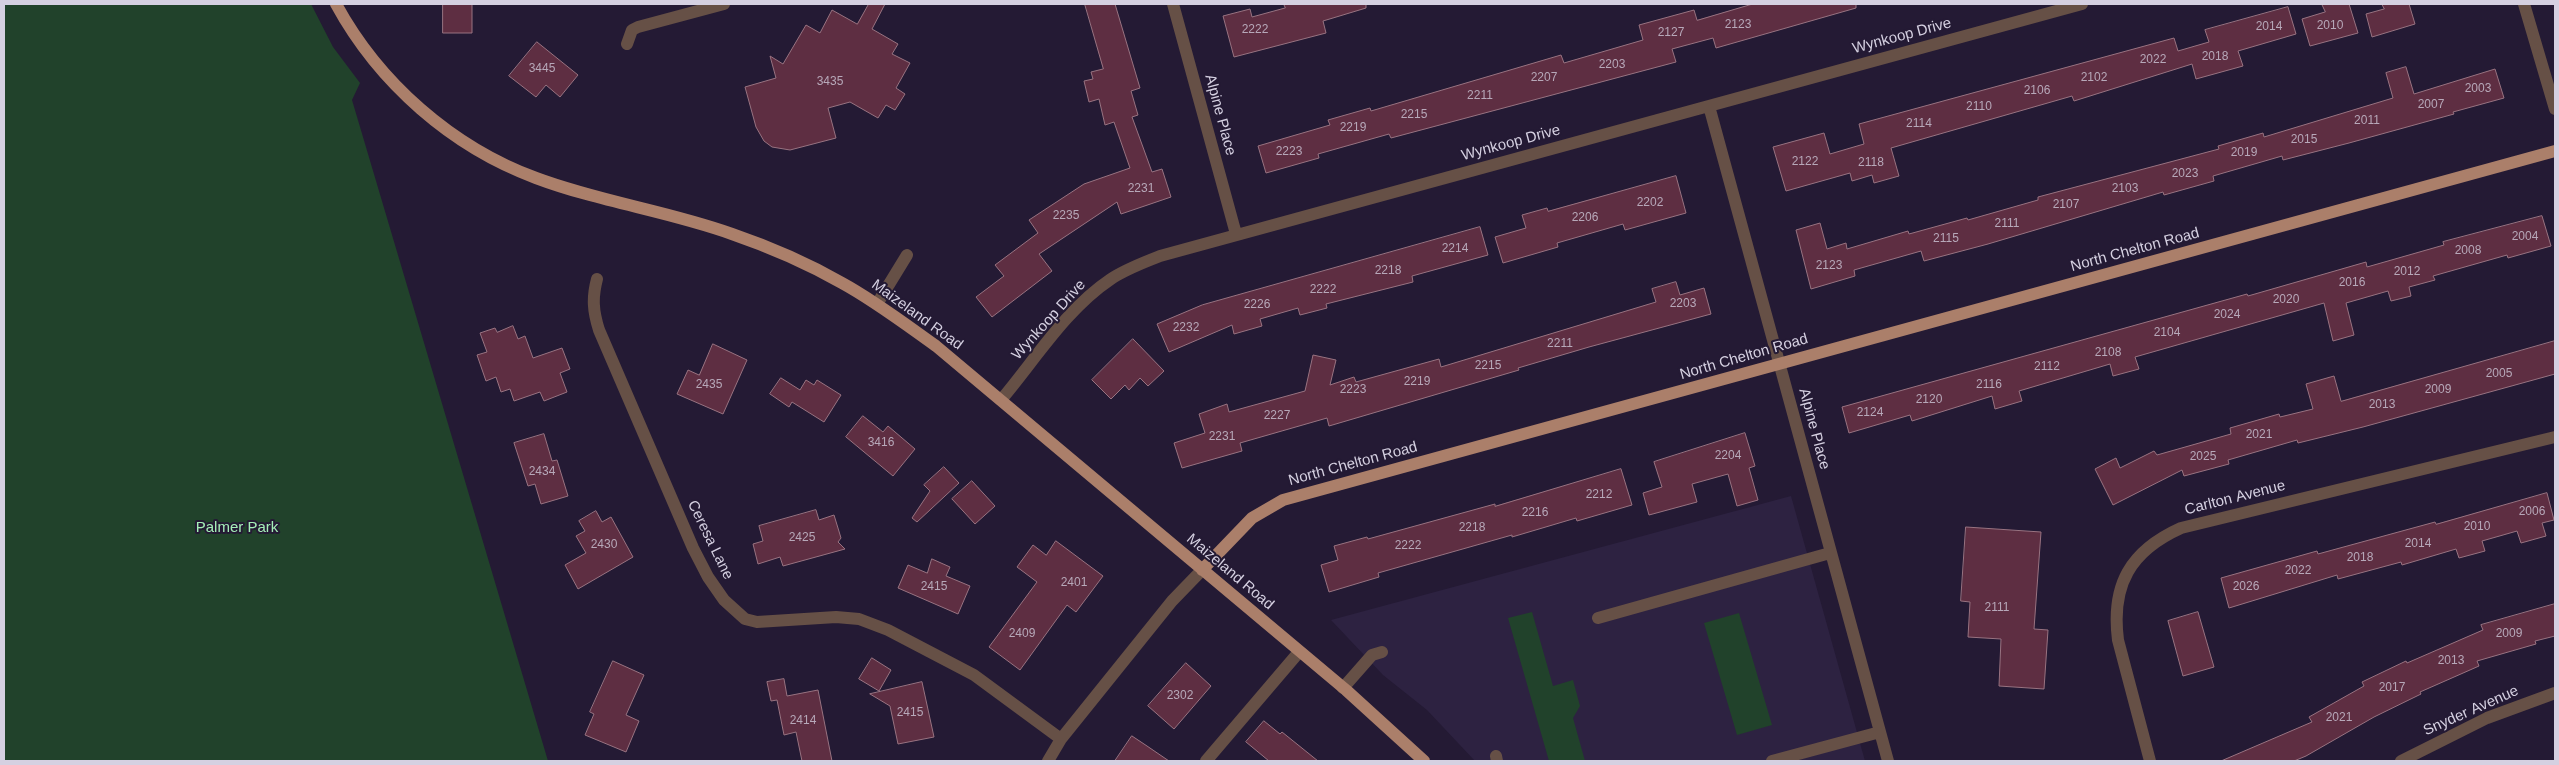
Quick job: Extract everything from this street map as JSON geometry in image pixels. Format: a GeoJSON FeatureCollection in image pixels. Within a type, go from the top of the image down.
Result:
{"type":"FeatureCollection","features":[{"type":"Feature","properties":{"kind":"main road","name":"Maizeland Road"},"geometry":{"type":"LineString","coordinates":[[336,4],[361,45],[413,104],[478,151],[537,179],[691,222],[772,249],[843,283],[877,304],[936,346],[1001,400],[1343,688],[1424,761]]}},
{"type":"Feature","properties":{"kind":"main road","name":"North Chelton Road"},"geometry":{"type":"LineString","coordinates":[[1202,570],[1252,518],[1283,500],[2555,151]]}},
{"type":"Feature","properties":{"kind":"street"},"geometry":{"type":"LineString","coordinates":[[627,44],[632,30],[638,27],[724,4]]}},
{"type":"Feature","properties":{"kind":"street","name":"Alpine Place"},"geometry":{"type":"LineString","coordinates":[[1173,4],[1236,234]]}},
{"type":"Feature","properties":{"kind":"street","name":"Wynkoop Drive"},"geometry":{"type":"LineString","coordinates":[[1001,400],[1088,296],[1111,279],[1134,266],[1160,256],[2082,4]]}},
{"type":"Feature","properties":{"kind":"street"},"geometry":{"type":"LineString","coordinates":[[2524,4],[2555,110]]}},
{"type":"Feature","properties":{"kind":"street","name":"Alpine Place"},"geometry":{"type":"LineString","coordinates":[[1709,106],[1888,761]]}},
{"type":"Feature","properties":{"kind":"street"},"geometry":{"type":"LineString","coordinates":[[877,304],[907,255]]}},
{"type":"Feature","properties":{"kind":"street","name":"Ceresa Lane"},"geometry":{"type":"LineString","coordinates":[[597,279],[592,297],[599,330],[694,548],[708,577],[735,612],[745,619],[757,622],[836,617],[859,619],[888,630],[974,675],[1061,739]]}},
{"type":"Feature","properties":{"kind":"street","name":"Carlton Avenue"},"geometry":{"type":"LineString","coordinates":[[2150,761],[2118,640],[2115,620],[2118,598],[2130,566],[2159,538],[2181,528],[2555,437]]}},
{"type":"Feature","properties":{"kind":"street"},"geometry":{"type":"LineString","coordinates":[[1598,618],[1830,553]]}},
{"type":"Feature","properties":{"kind":"street","name":"North Chelton Road"},"geometry":{"type":"LineString","coordinates":[[1048,761],[1061,739],[1172,601],[1202,570]]}},
{"type":"Feature","properties":{"kind":"street"},"geometry":{"type":"LineString","coordinates":[[1206,761],[1299,652]]}},
{"type":"Feature","properties":{"kind":"street"},"geometry":{"type":"LineString","coordinates":[[1343,688],[1372,655],[1382,652]]}},
{"type":"Feature","properties":{"kind":"street","name":"Snyder Avenue"},"geometry":{"type":"LineString","coordinates":[[2401,761],[2487,718],[2555,694]]}},
{"type":"Feature","properties":{"kind":"street"},"geometry":{"type":"LineString","coordinates":[[1772,761],[1880,732]]}},
{"type":"Feature","properties":{"kind":"shaded area"},"geometry":{"type":"Polygon","coordinates":[[[1791,496],[1865,761],[1475,761],[1427,710],[1383,675],[1331,620],[1791,496]]]}},
{"type":"Feature","properties":{"kind":"green space","name":"Palmer Park"},"geometry":{"type":"Polygon","coordinates":[[[4,4],[311,4],[333,47],[360,83],[352,100],[548,761],[4,761],[4,4]]]}},
{"type":"Feature","properties":{"kind":"green space"},"geometry":{"type":"Polygon","coordinates":[[[1532,612],[1553,686],[1573,680],[1580,706],[1573,718],[1585,761],[1549,761],[1508,618],[1532,612]]]}},
{"type":"Feature","properties":{"kind":"green space"},"geometry":{"type":"Polygon","coordinates":[[[1739,613],[1772,725],[1737,735],[1704,623],[1739,613]]]}},
{"type":"Feature","properties":{"kind":"building"},"geometry":{"type":"Polygon","coordinates":[[[443,4],[472,4],[472,33],[443,33],[443,4]]]}},
{"type":"Feature","properties":{"kind":"building"},"geometry":{"type":"Polygon","coordinates":[[[869,4],[885,4],[872,29],[898,44],[892,54],[910,63],[896,88],[905,94],[895,110],[886,105],[878,118],[850,102],[828,108],[836,138],[790,150],[772,147],[764,141],[756,127],[745,87],[776,78],[770,56],[783,64],[806,25],[820,33],[832,10],[857,24],[869,4]]]}},
{"type":"Feature","properties":{"kind":"building"},"geometry":{"type":"Polygon","coordinates":[[[1085,4],[1115,4],[1140,88],[1131,91],[1138,115],[1132,117],[1152,172],[1162,169],[1171,197],[1121,214],[1117,202],[1039,254],[1052,271],[992,317],[976,297],[1004,276],[995,265],[1038,233],[1029,220],[1084,184],[1130,168],[1114,122],[1105,125],[1099,99],[1089,102],[1084,81],[1093,79],[1091,72],[1103,69],[1085,4]]]}},
{"type":"Feature","properties":{"kind":"building"},"geometry":{"type":"Polygon","coordinates":[[[1284,4],[1366,4],[1366,8],[1323,21],[1326,33],[1234,57],[1223,16],[1250,9],[1252,17],[1285,8],[1284,4]]]}},
{"type":"Feature","properties":{"kind":"building"},"geometry":{"type":"Polygon","coordinates":[[[1753,4],[1856,4],[1856,8],[1716,48],[1713,38],[1672,49],[1676,62],[1391,138],[1389,134],[1318,154],[1319,158],[1266,173],[1258,146],[1330,125],[1328,120],[1370,108],[1371,111],[1561,55],[1564,63],[1643,40],[1639,25],[1694,10],[1697,20],[1753,4]]]}},
{"type":"Feature","properties":{"kind":"building"},"geometry":{"type":"Polygon","coordinates":[[[2322,4],[2349,4],[2358,33],[2310,46],[2302,19],[2325,12],[2322,4]]]}},
{"type":"Feature","properties":{"kind":"building"},"geometry":{"type":"Polygon","coordinates":[[[2382,4],[2409,4],[2415,24],[2372,37],[2366,14],[2384,9],[2382,4]]]}},
{"type":"Feature","properties":{"kind":"building"},"geometry":{"type":"Polygon","coordinates":[[[2288,7],[2296,34],[2238,51],[2243,66],[2196,79],[2192,64],[2074,101],[2072,96],[1891,148],[1899,176],[1874,183],[1872,175],[1852,181],[1850,173],[1786,191],[1773,147],[1824,133],[1830,154],[1864,144],[1859,124],[2174,38],[2178,51],[2209,42],[2205,30],[2288,7]]]}},
{"type":"Feature","properties":{"kind":"building"},"geometry":{"type":"Polygon","coordinates":[[[537,42],[578,75],[560,97],[546,85],[536,97],[509,76],[537,42]]]}},
{"type":"Feature","properties":{"kind":"building"},"geometry":{"type":"Polygon","coordinates":[[[2406,67],[2414,94],[2495,69],[2504,98],[2349,143],[2283,160],[2282,156],[2213,176],[2214,181],[2164,195],[2163,192],[1924,261],[1921,251],[1854,270],[1855,276],[1811,289],[1796,230],[1820,223],[1827,249],[1846,243],[1847,249],[1908,231],[1909,234],[1967,218],[1968,220],[2038,200],[2038,197],[2219,149],[2218,146],[2263,133],[2264,137],[2393,98],[2386,73],[2406,67]]]}},
{"type":"Feature","properties":{"kind":"building"},"geometry":{"type":"Polygon","coordinates":[[[1676,176],[1686,213],[1625,230],[1623,224],[1557,243],[1558,247],[1503,263],[1495,237],[1526,228],[1522,215],[1547,208],[1548,211],[1676,176]]]}},
{"type":"Feature","properties":{"kind":"building"},"geometry":{"type":"Polygon","coordinates":[[[2542,216],[2551,246],[2508,258],[2507,255],[2433,276],[2435,280],[2409,287],[2411,296],[2391,301],[2388,291],[2346,303],[2354,335],[2333,341],[2324,303],[2135,357],[2139,369],[2113,376],[2110,364],[2019,391],[2022,401],[1995,409],[1992,396],[1912,421],[1910,415],[1849,433],[1842,407],[2366,262],[2367,267],[2444,245],[2443,242],[2542,216]]]}},
{"type":"Feature","properties":{"kind":"building"},"geometry":{"type":"Polygon","coordinates":[[[1480,227],[1488,255],[1412,276],[1413,282],[1326,304],[1327,308],[1300,315],[1298,308],[1260,319],[1262,326],[1234,334],[1232,325],[1169,352],[1157,324],[1202,305],[1480,227]]]}},
{"type":"Feature","properties":{"kind":"building"},"geometry":{"type":"Polygon","coordinates":[[[1676,282],[1680,295],[1704,288],[1711,314],[1589,347],[1518,368],[1519,370],[1329,426],[1327,418],[1240,443],[1242,451],[1182,468],[1174,443],[1205,433],[1199,414],[1227,404],[1229,412],[1305,391],[1313,355],[1336,360],[1330,385],[1354,377],[1356,382],[1439,359],[1441,367],[1656,302],[1652,289],[1676,282]]]}},
{"type":"Feature","properties":{"kind":"building"},"geometry":{"type":"Polygon","coordinates":[[[513,326],[518,339],[525,336],[533,358],[562,348],[570,369],[560,373],[567,392],[544,401],[540,392],[514,401],[510,389],[501,392],[496,377],[486,381],[477,355],[487,352],[480,333],[495,328],[497,332],[513,326]]]}},
{"type":"Feature","properties":{"kind":"building"},"geometry":{"type":"Polygon","coordinates":[[[1133,339],[1164,371],[1148,386],[1140,378],[1129,390],[1125,385],[1111,399],[1092,380],[1133,339]]]}},
{"type":"Feature","properties":{"kind":"building"},"geometry":{"type":"Polygon","coordinates":[[[2555,341],[2555,374],[2363,427],[2298,443],[2297,440],[2228,460],[2229,464],[2184,476],[2182,470],[2113,505],[2095,469],[2116,458],[2120,468],[2154,451],[2157,455],[2231,434],[2230,428],[2279,414],[2280,417],[2313,409],[2306,384],[2334,376],[2341,401],[2555,341]]]}},
{"type":"Feature","properties":{"kind":"building"},"geometry":{"type":"Polygon","coordinates":[[[713,344],[747,360],[723,414],[677,394],[688,370],[699,375],[713,344]]]}},
{"type":"Feature","properties":{"kind":"building"},"geometry":{"type":"Polygon","coordinates":[[[781,378],[800,390],[806,380],[814,385],[817,380],[841,395],[824,422],[792,402],[789,407],[770,394],[781,378]]]}},
{"type":"Feature","properties":{"kind":"building"},"geometry":{"type":"Polygon","coordinates":[[[863,416],[883,432],[888,426],[915,449],[893,476],[846,437],[863,416]]]}},
{"type":"Feature","properties":{"kind":"building"},"geometry":{"type":"Polygon","coordinates":[[[1745,433],[1755,466],[1749,468],[1758,500],[1737,506],[1728,474],[1692,484],[1697,502],[1649,515],[1643,493],[1662,487],[1654,462],[1745,433]]]}},
{"type":"Feature","properties":{"kind":"building"},"geometry":{"type":"Polygon","coordinates":[[[544,434],[552,461],[557,460],[568,496],[541,504],[535,484],[528,486],[514,443],[544,434]]]}},
{"type":"Feature","properties":{"kind":"building"},"geometry":{"type":"Polygon","coordinates":[[[944,467],[959,483],[917,522],[912,518],[930,491],[924,485],[944,467]]]}},
{"type":"Feature","properties":{"kind":"building"},"geometry":{"type":"Polygon","coordinates":[[[1621,469],[1632,505],[1577,521],[1576,518],[1512,537],[1512,535],[1378,573],[1379,577],[1329,592],[1321,565],[1338,560],[1334,546],[1367,537],[1368,539],[1495,504],[1495,506],[1621,469]]]}},
{"type":"Feature","properties":{"kind":"building"},"geometry":{"type":"Polygon","coordinates":[[[972,481],[995,506],[975,524],[952,499],[972,481]]]}},
{"type":"Feature","properties":{"kind":"building"},"geometry":{"type":"Polygon","coordinates":[[[2547,493],[2554,520],[2542,523],[2546,536],[2521,543],[2517,531],[2482,541],[2485,551],[2459,558],[2456,549],[2402,565],[2401,562],[2338,579],[2337,575],[2229,608],[2221,578],[2317,551],[2318,554],[2435,522],[2436,524],[2547,493]]]}},
{"type":"Feature","properties":{"kind":"building"},"geometry":{"type":"Polygon","coordinates":[[[816,510],[819,520],[834,515],[841,538],[838,542],[845,549],[783,566],[780,557],[758,564],[753,544],[763,541],[759,526],[816,510]]]}},
{"type":"Feature","properties":{"kind":"building"},"geometry":{"type":"Polygon","coordinates":[[[596,511],[602,522],[611,517],[633,557],[578,589],[565,565],[586,553],[576,536],[585,531],[579,521],[596,511]]]}},
{"type":"Feature","properties":{"kind":"building"},"geometry":{"type":"Polygon","coordinates":[[[1966,527],[2041,532],[2034,629],[2048,630],[2044,689],[1999,686],[2001,639],[1968,637],[1970,602],[1961,601],[1966,527]]]}},
{"type":"Feature","properties":{"kind":"building"},"geometry":{"type":"Polygon","coordinates":[[[1056,541],[1103,576],[1076,612],[1067,605],[1020,670],[989,647],[1037,582],[1017,567],[1033,545],[1046,555],[1056,541]]]}},
{"type":"Feature","properties":{"kind":"building"},"geometry":{"type":"Polygon","coordinates":[[[932,559],[950,567],[946,576],[970,586],[958,614],[898,588],[908,565],[927,573],[932,559]]]}},
{"type":"Feature","properties":{"kind":"building"},"geometry":{"type":"Polygon","coordinates":[[[2555,604],[2555,636],[2535,641],[2536,644],[2477,661],[2479,666],[2420,692],[2421,694],[2374,717],[2306,756],[2294,761],[2221,761],[2312,722],[2309,717],[2364,686],[2362,682],[2406,661],[2407,663],[2483,630],[2481,625],[2555,604]]]}},
{"type":"Feature","properties":{"kind":"building"},"geometry":{"type":"Polygon","coordinates":[[[2198,612],[2214,667],[2183,676],[2168,621],[2198,612]]]}},
{"type":"Feature","properties":{"kind":"building"},"geometry":{"type":"Polygon","coordinates":[[[872,658],[891,670],[879,691],[859,679],[872,658]]]}},
{"type":"Feature","properties":{"kind":"building"},"geometry":{"type":"Polygon","coordinates":[[[613,661],[644,675],[626,715],[639,721],[626,752],[585,735],[594,714],[590,712],[613,661]]]}},
{"type":"Feature","properties":{"kind":"building"},"geometry":{"type":"Polygon","coordinates":[[[1186,663],[1211,686],[1174,729],[1148,706],[1186,663]]]}},
{"type":"Feature","properties":{"kind":"building"},"geometry":{"type":"Polygon","coordinates":[[[784,679],[787,696],[818,690],[832,761],[802,761],[796,732],[784,735],[777,700],[771,701],[767,682],[784,679]]]}},
{"type":"Feature","properties":{"kind":"building"},"geometry":{"type":"Polygon","coordinates":[[[922,682],[934,737],[898,744],[890,706],[870,694],[922,682]]]}},
{"type":"Feature","properties":{"kind":"building"},"geometry":{"type":"Polygon","coordinates":[[[1264,721],[1280,734],[1282,732],[1318,761],[1269,761],[1246,742],[1264,721]]]}},
{"type":"Feature","properties":{"kind":"building"},"geometry":{"type":"Polygon","coordinates":[[[1132,736],[1147,746],[1169,761],[1115,761],[1132,736]]]}}]}
